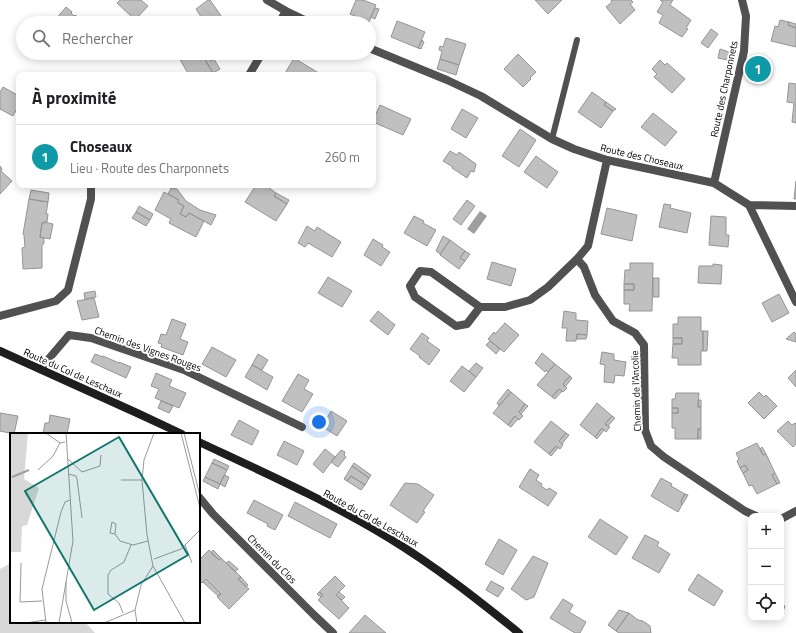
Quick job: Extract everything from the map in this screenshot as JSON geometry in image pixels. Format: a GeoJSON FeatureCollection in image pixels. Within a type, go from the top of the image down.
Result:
{"type":"FeatureCollection","features":[{"type":"Feature","properties":{"kind":"main road","name":"Route du Col de Leschaux"},"geometry":{"type":"LineString","coordinates":[[0,350],[177,433]]}},
{"type":"Feature","properties":{"kind":"main road","name":"Route du Col de Leschaux"},"geometry":{"type":"LineString","coordinates":[[200,442],[341,511],[388,537],[437,569],[519,633]]}},
{"type":"Feature","properties":{"kind":"street"},"geometry":{"type":"LineString","coordinates":[[267,0],[296,16]]}},
{"type":"Feature","properties":{"kind":"street","name":"Route des Charponnets"},"geometry":{"type":"LineString","coordinates":[[714,183],[744,51],[746,16],[742,0]]}},
{"type":"Feature","properties":{"kind":"street"},"geometry":{"type":"LineString","coordinates":[[283,16],[286,11]]}},
{"type":"Feature","properties":{"kind":"street","name":"Route des Choseaux"},"geometry":{"type":"LineString","coordinates":[[376,51],[447,80],[481,96],[552,139],[574,149],[607,160],[714,183],[749,205]]}},
{"type":"Feature","properties":{"kind":"street"},"geometry":{"type":"LineString","coordinates":[[251,72],[258,60]]}},
{"type":"Feature","properties":{"kind":"street"},"geometry":{"type":"LineString","coordinates":[[480,307],[467,324],[456,326],[415,297],[410,286],[420,272],[431,272],[480,307],[505,307],[530,300],[548,287],[577,259],[588,246],[607,160]]}},
{"type":"Feature","properties":{"kind":"street"},"geometry":{"type":"LineString","coordinates":[[0,316],[56,301],[68,290],[91,199],[91,188]]}},
{"type":"Feature","properties":{"kind":"street"},"geometry":{"type":"LineString","coordinates":[[796,206],[749,205],[796,302]]}},
{"type":"Feature","properties":{"kind":"street","name":"Chemin de l'Ancolie"},"geometry":{"type":"LineString","coordinates":[[577,259],[584,268],[595,295],[613,321],[635,333],[644,345],[645,430],[651,446],[664,457],[749,513]]}},
{"type":"Feature","properties":{"kind":"street","name":"Chemin des Vignes Rouges"},"geometry":{"type":"LineString","coordinates":[[40,369],[69,334],[90,338],[184,370],[302,427]]}},
{"type":"Feature","properties":{"kind":"street","name":"Chemin du Clos"},"geometry":{"type":"LineString","coordinates":[[200,498],[224,525],[333,633]]}},
{"type":"Feature","properties":{"kind":"street"},"geometry":{"type":"LineString","coordinates":[[784,517],[796,511]]}},
{"type":"Feature","properties":{"kind":"lane"},"geometry":{"type":"LineString","coordinates":[[552,139],[577,40]]}},
{"type":"Feature","properties":{"kind":"shaded area"},"geometry":{"type":"Polygon","coordinates":[[[480,211],[487,216],[474,234],[467,229],[480,211]]]}},
{"type":"Feature","properties":{"kind":"shaded area"},"geometry":{"type":"Polygon","coordinates":[[[10,564],[10,623],[86,623],[95,633],[0,633],[0,569],[10,564]]]}},
{"type":"Feature","properties":{"kind":"building"},"geometry":{"type":"Polygon","coordinates":[[[120,0],[141,0],[148,6],[139,16],[131,16],[117,3],[120,0]]]}},
{"type":"Feature","properties":{"kind":"building"},"geometry":{"type":"Polygon","coordinates":[[[210,0],[221,16],[200,16],[196,9],[210,0]]]}},
{"type":"Feature","properties":{"kind":"building"},"geometry":{"type":"Polygon","coordinates":[[[356,0],[363,0],[376,5],[371,16],[355,16],[350,14],[356,0]]]}},
{"type":"Feature","properties":{"kind":"building"},"geometry":{"type":"Polygon","coordinates":[[[535,0],[562,0],[548,14],[535,0]]]}},
{"type":"Feature","properties":{"kind":"building"},"geometry":{"type":"Polygon","coordinates":[[[611,0],[631,0],[633,2],[630,4],[635,10],[620,24],[606,7],[612,2],[611,0]]]}},
{"type":"Feature","properties":{"kind":"building"},"geometry":{"type":"Polygon","coordinates":[[[660,0],[673,0],[670,5],[691,20],[686,28],[688,29],[682,37],[659,23],[663,15],[657,12],[663,2],[660,0]]]}},
{"type":"Feature","properties":{"kind":"building"},"geometry":{"type":"Polygon","coordinates":[[[66,7],[74,16],[58,16],[66,7]]]}},
{"type":"Feature","properties":{"kind":"building"},"geometry":{"type":"Polygon","coordinates":[[[375,8],[379,9],[376,16],[371,16],[375,8]]]}},
{"type":"Feature","properties":{"kind":"building"},"geometry":{"type":"Polygon","coordinates":[[[780,20],[789,22],[788,25],[796,28],[796,47],[771,41],[775,26],[778,27],[780,20]]]}},
{"type":"Feature","properties":{"kind":"building"},"geometry":{"type":"Polygon","coordinates":[[[397,21],[425,32],[418,48],[391,37],[397,21]]]}},
{"type":"Feature","properties":{"kind":"building"},"geometry":{"type":"Polygon","coordinates":[[[789,22],[796,24],[796,28],[788,25],[789,22]]]}},
{"type":"Feature","properties":{"kind":"building"},"geometry":{"type":"Polygon","coordinates":[[[711,29],[718,34],[708,48],[701,43],[711,29]]]}},
{"type":"Feature","properties":{"kind":"building"},"geometry":{"type":"Polygon","coordinates":[[[446,38],[466,44],[459,65],[440,59],[442,51],[439,50],[440,46],[443,47],[446,38]]]}},
{"type":"Feature","properties":{"kind":"building"},"geometry":{"type":"Polygon","coordinates":[[[422,40],[424,42],[421,49],[418,48],[422,40]]]}},
{"type":"Feature","properties":{"kind":"building"},"geometry":{"type":"Polygon","coordinates":[[[720,49],[729,52],[727,60],[718,58],[720,49]]]}},
{"type":"Feature","properties":{"kind":"building"},"geometry":{"type":"Polygon","coordinates":[[[518,54],[536,72],[523,87],[504,69],[518,54]]]}},
{"type":"Feature","properties":{"kind":"building"},"geometry":{"type":"Polygon","coordinates":[[[440,59],[459,65],[456,75],[437,69],[440,59]]]}},
{"type":"Feature","properties":{"kind":"building"},"geometry":{"type":"Polygon","coordinates":[[[180,60],[205,60],[212,72],[187,72],[180,60]]]}},
{"type":"Feature","properties":{"kind":"building"},"geometry":{"type":"Polygon","coordinates":[[[205,60],[215,60],[220,69],[212,72],[205,60]]]}},
{"type":"Feature","properties":{"kind":"building"},"geometry":{"type":"Polygon","coordinates":[[[293,60],[297,60],[317,72],[286,72],[293,60]]]}},
{"type":"Feature","properties":{"kind":"building"},"geometry":{"type":"Polygon","coordinates":[[[660,60],[665,65],[667,63],[685,79],[672,93],[654,77],[657,74],[652,69],[660,60]]]}},
{"type":"Feature","properties":{"kind":"building"},"geometry":{"type":"Polygon","coordinates":[[[755,65],[763,67],[761,76],[753,74],[755,65]]]}},
{"type":"Feature","properties":{"kind":"building"},"geometry":{"type":"Polygon","coordinates":[[[789,83],[796,84],[796,123],[792,122],[794,103],[787,102],[789,83]]]}},
{"type":"Feature","properties":{"kind":"building"},"geometry":{"type":"Polygon","coordinates":[[[3,87],[16,94],[16,110],[13,116],[0,109],[0,92],[3,87]]]}},
{"type":"Feature","properties":{"kind":"building"},"geometry":{"type":"Polygon","coordinates":[[[592,92],[606,102],[604,105],[613,111],[601,128],[578,112],[592,92]]]}},
{"type":"Feature","properties":{"kind":"building"},"geometry":{"type":"Polygon","coordinates":[[[606,102],[616,109],[613,111],[604,105],[606,102]]]}},
{"type":"Feature","properties":{"kind":"building"},"geometry":{"type":"Polygon","coordinates":[[[380,105],[411,119],[403,135],[376,123],[376,114],[380,105]]]}},
{"type":"Feature","properties":{"kind":"building"},"geometry":{"type":"Polygon","coordinates":[[[462,109],[478,118],[466,138],[451,129],[462,109]]]}},
{"type":"Feature","properties":{"kind":"building"},"geometry":{"type":"Polygon","coordinates":[[[653,113],[677,132],[665,146],[641,127],[653,113]]]}},
{"type":"Feature","properties":{"kind":"building"},"geometry":{"type":"Polygon","coordinates":[[[520,129],[536,140],[519,167],[502,156],[520,129]]]}},
{"type":"Feature","properties":{"kind":"building"},"geometry":{"type":"Polygon","coordinates":[[[450,151],[457,155],[459,152],[476,164],[474,172],[471,171],[467,178],[443,161],[450,151]]]}},
{"type":"Feature","properties":{"kind":"building"},"geometry":{"type":"Polygon","coordinates":[[[536,156],[558,172],[547,188],[524,172],[536,156]]]}},
{"type":"Feature","properties":{"kind":"building"},"geometry":{"type":"Polygon","coordinates":[[[0,166],[2,169],[1,171],[12,181],[0,194],[0,166]]]}},
{"type":"Feature","properties":{"kind":"building"},"geometry":{"type":"Polygon","coordinates":[[[796,181],[796,199],[794,199],[796,181]]]}},
{"type":"Feature","properties":{"kind":"building"},"geometry":{"type":"Polygon","coordinates":[[[171,188],[177,189],[186,201],[200,210],[216,215],[211,225],[189,213],[186,217],[180,214],[184,206],[177,202],[179,200],[168,194],[171,188]]]}},
{"type":"Feature","properties":{"kind":"building"},"geometry":{"type":"Polygon","coordinates":[[[254,188],[269,188],[276,193],[274,196],[287,204],[276,221],[245,202],[254,188]]]}},
{"type":"Feature","properties":{"kind":"building"},"geometry":{"type":"Polygon","coordinates":[[[31,190],[49,193],[48,202],[29,199],[31,190]]]}},
{"type":"Feature","properties":{"kind":"building"},"geometry":{"type":"Polygon","coordinates":[[[164,192],[179,200],[177,202],[184,206],[180,214],[186,217],[189,213],[204,221],[196,237],[169,223],[171,219],[155,210],[164,192]]]}},
{"type":"Feature","properties":{"kind":"building"},"geometry":{"type":"Polygon","coordinates":[[[276,193],[289,200],[287,204],[274,196],[276,193]]]}},
{"type":"Feature","properties":{"kind":"building"},"geometry":{"type":"Polygon","coordinates":[[[29,199],[48,202],[46,214],[48,214],[47,222],[42,223],[40,237],[44,238],[44,243],[42,246],[42,268],[23,269],[22,248],[25,247],[23,234],[29,199]]]}},
{"type":"Feature","properties":{"kind":"building"},"geometry":{"type":"Polygon","coordinates":[[[467,200],[475,206],[461,225],[453,219],[467,200]]]}},
{"type":"Feature","properties":{"kind":"building"},"geometry":{"type":"Polygon","coordinates":[[[664,204],[671,205],[670,208],[691,213],[687,233],[659,227],[664,204]]]}},
{"type":"Feature","properties":{"kind":"building"},"geometry":{"type":"Polygon","coordinates":[[[139,206],[153,214],[150,220],[136,212],[139,206]]]}},
{"type":"Feature","properties":{"kind":"building"},"geometry":{"type":"Polygon","coordinates":[[[607,208],[637,215],[632,241],[601,234],[607,208]]]}},
{"type":"Feature","properties":{"kind":"building"},"geometry":{"type":"Polygon","coordinates":[[[136,212],[150,220],[146,226],[132,218],[136,212]]]}},
{"type":"Feature","properties":{"kind":"building"},"geometry":{"type":"Polygon","coordinates":[[[414,216],[436,230],[427,246],[404,233],[414,216]]]}},
{"type":"Feature","properties":{"kind":"building"},"geometry":{"type":"Polygon","coordinates":[[[711,216],[726,217],[726,235],[729,235],[728,247],[709,245],[711,216]]]}},
{"type":"Feature","properties":{"kind":"building"},"geometry":{"type":"Polygon","coordinates":[[[42,223],[53,224],[50,239],[40,237],[42,223]]]}},
{"type":"Feature","properties":{"kind":"building"},"geometry":{"type":"Polygon","coordinates":[[[307,226],[315,231],[317,227],[341,242],[332,257],[308,243],[305,247],[298,243],[307,226]]]}},
{"type":"Feature","properties":{"kind":"building"},"geometry":{"type":"Polygon","coordinates":[[[443,236],[450,240],[440,254],[436,251],[443,236]]]}},
{"type":"Feature","properties":{"kind":"building"},"geometry":{"type":"Polygon","coordinates":[[[373,239],[383,245],[382,247],[390,252],[381,266],[364,255],[373,239]]]}},
{"type":"Feature","properties":{"kind":"building"},"geometry":{"type":"Polygon","coordinates":[[[450,240],[465,251],[460,258],[465,261],[459,269],[440,255],[450,240]]]}},
{"type":"Feature","properties":{"kind":"building"},"geometry":{"type":"Polygon","coordinates":[[[465,251],[470,254],[465,261],[460,258],[465,251]]]}},
{"type":"Feature","properties":{"kind":"building"},"geometry":{"type":"Polygon","coordinates":[[[492,262],[516,269],[511,286],[487,279],[492,262]]]}},
{"type":"Feature","properties":{"kind":"building"},"geometry":{"type":"Polygon","coordinates":[[[630,263],[653,263],[652,311],[629,311],[630,304],[624,304],[624,290],[634,290],[634,284],[624,284],[625,270],[630,270],[630,263]]]}},
{"type":"Feature","properties":{"kind":"building"},"geometry":{"type":"Polygon","coordinates":[[[713,264],[722,265],[721,284],[698,283],[699,266],[713,266],[713,264]]]}},
{"type":"Feature","properties":{"kind":"building"},"geometry":{"type":"Polygon","coordinates":[[[328,277],[352,291],[342,307],[318,293],[328,277]]]}},
{"type":"Feature","properties":{"kind":"building"},"geometry":{"type":"Polygon","coordinates":[[[653,278],[659,278],[659,297],[653,297],[653,278]]]}},
{"type":"Feature","properties":{"kind":"building"},"geometry":{"type":"Polygon","coordinates":[[[624,284],[634,284],[634,290],[624,290],[624,284]]]}},
{"type":"Feature","properties":{"kind":"building"},"geometry":{"type":"Polygon","coordinates":[[[95,291],[96,297],[85,299],[84,293],[95,291]]]}},
{"type":"Feature","properties":{"kind":"building"},"geometry":{"type":"Polygon","coordinates":[[[779,294],[789,313],[772,322],[762,303],[779,294]]]}},
{"type":"Feature","properties":{"kind":"building"},"geometry":{"type":"Polygon","coordinates":[[[94,298],[99,317],[82,320],[77,301],[94,298]]]}},
{"type":"Feature","properties":{"kind":"building"},"geometry":{"type":"Polygon","coordinates":[[[378,311],[395,325],[388,335],[370,321],[378,311]]]}},
{"type":"Feature","properties":{"kind":"building"},"geometry":{"type":"Polygon","coordinates":[[[564,311],[576,313],[576,320],[588,321],[587,335],[577,334],[576,341],[566,341],[567,328],[562,328],[564,311]]]}},
{"type":"Feature","properties":{"kind":"building"},"geometry":{"type":"Polygon","coordinates":[[[678,317],[701,317],[703,351],[701,351],[701,365],[678,365],[678,358],[672,358],[673,344],[682,344],[682,338],[673,338],[673,324],[678,324],[678,317]]]}},
{"type":"Feature","properties":{"kind":"building"},"geometry":{"type":"Polygon","coordinates":[[[172,319],[186,324],[180,339],[188,342],[183,355],[161,347],[162,344],[158,343],[161,334],[166,335],[172,319]]]}},
{"type":"Feature","properties":{"kind":"building"},"geometry":{"type":"Polygon","coordinates":[[[505,323],[519,335],[504,352],[488,339],[505,323]]]}},
{"type":"Feature","properties":{"kind":"building"},"geometry":{"type":"Polygon","coordinates":[[[703,331],[708,331],[707,351],[703,351],[703,331]]]}},
{"type":"Feature","properties":{"kind":"building"},"geometry":{"type":"Polygon","coordinates":[[[794,332],[796,334],[796,342],[786,339],[794,332]]]}},
{"type":"Feature","properties":{"kind":"building"},"geometry":{"type":"Polygon","coordinates":[[[422,333],[429,338],[427,341],[440,350],[429,365],[410,349],[422,333]]]}},
{"type":"Feature","properties":{"kind":"building"},"geometry":{"type":"Polygon","coordinates":[[[577,334],[587,335],[586,339],[577,339],[577,334]]]}},
{"type":"Feature","properties":{"kind":"building"},"geometry":{"type":"Polygon","coordinates":[[[673,338],[682,338],[682,344],[673,344],[673,338]]]}},
{"type":"Feature","properties":{"kind":"building"},"geometry":{"type":"Polygon","coordinates":[[[490,341],[500,349],[496,354],[486,345],[490,341]]]}},
{"type":"Feature","properties":{"kind":"building"},"geometry":{"type":"Polygon","coordinates":[[[212,347],[236,360],[226,377],[202,364],[212,347]]]}},
{"type":"Feature","properties":{"kind":"building"},"geometry":{"type":"Polygon","coordinates":[[[602,352],[614,354],[614,360],[626,362],[624,376],[615,375],[614,383],[604,382],[605,365],[600,364],[602,352]]]}},
{"type":"Feature","properties":{"kind":"building"},"geometry":{"type":"Polygon","coordinates":[[[542,353],[555,364],[548,372],[546,370],[545,372],[535,363],[542,353]]]}},
{"type":"Feature","properties":{"kind":"building"},"geometry":{"type":"Polygon","coordinates":[[[95,354],[131,367],[126,378],[91,362],[95,354]]]}},
{"type":"Feature","properties":{"kind":"building"},"geometry":{"type":"Polygon","coordinates":[[[258,354],[268,360],[262,370],[252,365],[258,354]]]}},
{"type":"Feature","properties":{"kind":"building"},"geometry":{"type":"Polygon","coordinates":[[[476,363],[483,368],[476,377],[469,371],[476,363]]]}},
{"type":"Feature","properties":{"kind":"building"},"geometry":{"type":"Polygon","coordinates":[[[555,364],[570,376],[563,384],[567,388],[563,392],[559,389],[552,397],[537,385],[555,364]]]}},
{"type":"Feature","properties":{"kind":"building"},"geometry":{"type":"Polygon","coordinates":[[[252,365],[273,377],[267,390],[245,377],[252,365]]]}},
{"type":"Feature","properties":{"kind":"building"},"geometry":{"type":"Polygon","coordinates":[[[462,366],[476,377],[464,392],[450,381],[462,366]]]}},
{"type":"Feature","properties":{"kind":"building"},"geometry":{"type":"Polygon","coordinates":[[[796,370],[796,387],[788,378],[796,370]]]}},
{"type":"Feature","properties":{"kind":"building"},"geometry":{"type":"Polygon","coordinates":[[[156,373],[172,380],[169,386],[186,393],[179,408],[155,398],[159,389],[151,386],[156,373]]]}},
{"type":"Feature","properties":{"kind":"building"},"geometry":{"type":"Polygon","coordinates":[[[298,374],[309,380],[304,389],[313,394],[302,412],[282,401],[298,374]]]}},
{"type":"Feature","properties":{"kind":"building"},"geometry":{"type":"Polygon","coordinates":[[[570,376],[572,378],[565,387],[563,384],[570,376]]]}},
{"type":"Feature","properties":{"kind":"building"},"geometry":{"type":"Polygon","coordinates":[[[508,389],[511,392],[499,406],[497,403],[508,389]]]}},
{"type":"Feature","properties":{"kind":"building"},"geometry":{"type":"Polygon","coordinates":[[[559,389],[562,391],[555,399],[552,397],[559,389]]]}},
{"type":"Feature","properties":{"kind":"building"},"geometry":{"type":"Polygon","coordinates":[[[511,392],[525,404],[519,412],[523,416],[519,420],[515,416],[508,425],[493,413],[511,392]]]}},
{"type":"Feature","properties":{"kind":"building"},"geometry":{"type":"Polygon","coordinates":[[[759,392],[764,397],[766,395],[777,406],[764,419],[748,403],[759,392]]]}},
{"type":"Feature","properties":{"kind":"building"},"geometry":{"type":"Polygon","coordinates":[[[676,393],[699,393],[698,407],[701,407],[701,429],[698,429],[698,439],[675,439],[675,428],[672,428],[672,413],[678,413],[678,408],[672,408],[672,399],[675,399],[676,393]]]}},
{"type":"Feature","properties":{"kind":"building"},"geometry":{"type":"Polygon","coordinates":[[[698,400],[701,400],[701,407],[698,407],[698,400]]]}},
{"type":"Feature","properties":{"kind":"building"},"geometry":{"type":"Polygon","coordinates":[[[161,401],[173,406],[169,413],[158,408],[161,401]]]}},
{"type":"Feature","properties":{"kind":"building"},"geometry":{"type":"Polygon","coordinates":[[[597,403],[612,416],[605,424],[610,427],[606,432],[602,428],[595,437],[580,425],[597,403]]]}},
{"type":"Feature","properties":{"kind":"building"},"geometry":{"type":"Polygon","coordinates":[[[525,404],[528,406],[521,414],[519,412],[525,404]]]}},
{"type":"Feature","properties":{"kind":"building"},"geometry":{"type":"Polygon","coordinates":[[[672,408],[678,408],[678,413],[672,413],[672,408]]]}},
{"type":"Feature","properties":{"kind":"building"},"geometry":{"type":"Polygon","coordinates":[[[331,411],[347,421],[337,436],[318,424],[323,416],[327,418],[331,411]]]}},
{"type":"Feature","properties":{"kind":"building"},"geometry":{"type":"Polygon","coordinates":[[[0,413],[18,416],[14,433],[0,431],[0,413]]]}},
{"type":"Feature","properties":{"kind":"building"},"geometry":{"type":"Polygon","coordinates":[[[50,415],[70,419],[67,433],[43,433],[45,423],[49,423],[50,415]]]}},
{"type":"Feature","properties":{"kind":"building"},"geometry":{"type":"Polygon","coordinates":[[[515,416],[518,419],[511,427],[508,425],[515,416]]]}},
{"type":"Feature","properties":{"kind":"building"},"geometry":{"type":"Polygon","coordinates":[[[612,416],[615,418],[608,426],[605,424],[612,416]]]}},
{"type":"Feature","properties":{"kind":"building"},"geometry":{"type":"Polygon","coordinates":[[[239,420],[259,431],[252,445],[231,435],[239,420]]]}},
{"type":"Feature","properties":{"kind":"building"},"geometry":{"type":"Polygon","coordinates":[[[551,421],[566,433],[559,441],[563,445],[560,449],[556,446],[549,454],[534,442],[551,421]]]}},
{"type":"Feature","properties":{"kind":"building"},"geometry":{"type":"Polygon","coordinates":[[[788,421],[792,425],[795,423],[796,424],[796,444],[793,447],[777,431],[788,421]]]}},
{"type":"Feature","properties":{"kind":"building"},"geometry":{"type":"Polygon","coordinates":[[[602,428],[604,430],[597,439],[595,437],[602,428]]]}},
{"type":"Feature","properties":{"kind":"building"},"geometry":{"type":"Polygon","coordinates":[[[698,429],[701,429],[701,439],[698,439],[698,429]]]}},
{"type":"Feature","properties":{"kind":"building"},"geometry":{"type":"Polygon","coordinates":[[[566,433],[569,435],[562,444],[559,441],[566,433]]]}},
{"type":"Feature","properties":{"kind":"building"},"geometry":{"type":"Polygon","coordinates":[[[284,441],[304,451],[297,465],[277,455],[284,441]]]}},
{"type":"Feature","properties":{"kind":"building"},"geometry":{"type":"Polygon","coordinates":[[[757,443],[763,455],[766,454],[775,473],[772,475],[777,484],[757,494],[752,485],[749,486],[743,473],[748,470],[745,465],[740,468],[737,461],[739,459],[736,453],[757,443]]]}},
{"type":"Feature","properties":{"kind":"building"},"geometry":{"type":"Polygon","coordinates":[[[556,446],[558,448],[551,456],[549,454],[556,446]]]}},
{"type":"Feature","properties":{"kind":"building"},"geometry":{"type":"Polygon","coordinates":[[[762,447],[766,454],[763,455],[760,449],[762,447]]]}},
{"type":"Feature","properties":{"kind":"building"},"geometry":{"type":"Polygon","coordinates":[[[325,449],[335,457],[323,473],[313,464],[325,449]]]}},
{"type":"Feature","properties":{"kind":"building"},"geometry":{"type":"Polygon","coordinates":[[[341,450],[345,452],[344,455],[346,457],[338,467],[331,462],[341,450]]]}},
{"type":"Feature","properties":{"kind":"building"},"geometry":{"type":"Polygon","coordinates":[[[214,459],[229,466],[227,470],[212,463],[214,459]]]}},
{"type":"Feature","properties":{"kind":"building"},"geometry":{"type":"Polygon","coordinates":[[[212,463],[227,470],[220,484],[205,477],[212,463]]]}},
{"type":"Feature","properties":{"kind":"building"},"geometry":{"type":"Polygon","coordinates":[[[354,463],[371,475],[369,478],[352,466],[354,463]]]}},
{"type":"Feature","properties":{"kind":"building"},"geometry":{"type":"Polygon","coordinates":[[[745,465],[748,470],[743,473],[740,468],[745,465]]]}},
{"type":"Feature","properties":{"kind":"building"},"geometry":{"type":"Polygon","coordinates":[[[352,466],[369,478],[365,485],[351,476],[347,481],[344,479],[352,466]]]}},
{"type":"Feature","properties":{"kind":"building"},"geometry":{"type":"Polygon","coordinates":[[[530,469],[539,475],[536,480],[542,484],[541,486],[547,490],[549,488],[557,493],[548,506],[519,487],[530,469]]]}},
{"type":"Feature","properties":{"kind":"building"},"geometry":{"type":"Polygon","coordinates":[[[775,473],[780,483],[777,484],[772,475],[775,473]]]}},
{"type":"Feature","properties":{"kind":"building"},"geometry":{"type":"Polygon","coordinates":[[[224,475],[229,477],[225,487],[220,484],[224,475]]]}},
{"type":"Feature","properties":{"kind":"building"},"geometry":{"type":"Polygon","coordinates":[[[351,476],[365,485],[361,490],[347,481],[351,476]]]}},
{"type":"Feature","properties":{"kind":"building"},"geometry":{"type":"Polygon","coordinates":[[[205,477],[220,484],[218,489],[203,481],[205,477]]]}},
{"type":"Feature","properties":{"kind":"building"},"geometry":{"type":"Polygon","coordinates":[[[661,478],[685,494],[678,512],[651,496],[661,478]]]}},
{"type":"Feature","properties":{"kind":"building"},"geometry":{"type":"Polygon","coordinates":[[[405,483],[418,484],[434,495],[417,523],[390,505],[405,483]]]}},
{"type":"Feature","properties":{"kind":"building"},"geometry":{"type":"Polygon","coordinates":[[[685,494],[688,495],[682,505],[681,501],[685,494]]]}},
{"type":"Feature","properties":{"kind":"building"},"geometry":{"type":"Polygon","coordinates":[[[254,500],[283,515],[275,530],[267,526],[268,524],[247,513],[254,500]]]}},
{"type":"Feature","properties":{"kind":"building"},"geometry":{"type":"Polygon","coordinates":[[[295,502],[337,524],[330,538],[288,516],[295,502]]]}},
{"type":"Feature","properties":{"kind":"building"},"geometry":{"type":"Polygon","coordinates":[[[600,519],[628,537],[616,555],[588,537],[600,519]]]}},
{"type":"Feature","properties":{"kind":"building"},"geometry":{"type":"Polygon","coordinates":[[[645,535],[659,542],[657,546],[670,554],[659,573],[632,558],[645,535]]]}},
{"type":"Feature","properties":{"kind":"building"},"geometry":{"type":"Polygon","coordinates":[[[499,539],[517,550],[503,575],[485,564],[499,539]]]}},
{"type":"Feature","properties":{"kind":"building"},"geometry":{"type":"Polygon","coordinates":[[[209,550],[219,560],[221,558],[241,577],[238,579],[249,589],[229,609],[217,597],[221,594],[206,579],[202,583],[200,580],[200,559],[209,550]]]}},
{"type":"Feature","properties":{"kind":"building"},"geometry":{"type":"Polygon","coordinates":[[[213,550],[221,558],[219,560],[211,553],[213,550]]]}},
{"type":"Feature","properties":{"kind":"building"},"geometry":{"type":"Polygon","coordinates":[[[533,556],[548,563],[534,597],[526,600],[511,589],[533,556]]]}},
{"type":"Feature","properties":{"kind":"building"},"geometry":{"type":"Polygon","coordinates":[[[229,561],[238,569],[235,572],[226,563],[229,561]]]}},
{"type":"Feature","properties":{"kind":"building"},"geometry":{"type":"Polygon","coordinates":[[[698,574],[723,591],[714,606],[688,590],[698,574]]]}},
{"type":"Feature","properties":{"kind":"building"},"geometry":{"type":"Polygon","coordinates":[[[335,576],[345,586],[336,595],[349,608],[339,619],[318,600],[323,595],[319,592],[335,576]]]}},
{"type":"Feature","properties":{"kind":"building"},"geometry":{"type":"Polygon","coordinates":[[[241,577],[248,585],[246,587],[238,579],[241,577]]]}},
{"type":"Feature","properties":{"kind":"building"},"geometry":{"type":"Polygon","coordinates":[[[206,579],[221,594],[218,596],[203,582],[206,579]]]}},
{"type":"Feature","properties":{"kind":"building"},"geometry":{"type":"Polygon","coordinates":[[[491,581],[504,588],[498,597],[486,590],[491,581]]]}},
{"type":"Feature","properties":{"kind":"building"},"geometry":{"type":"Polygon","coordinates":[[[319,592],[323,595],[321,597],[317,594],[319,592]]]}},
{"type":"Feature","properties":{"kind":"building"},"geometry":{"type":"Polygon","coordinates":[[[339,592],[345,597],[342,600],[336,595],[339,592]]]}},
{"type":"Feature","properties":{"kind":"building"},"geometry":{"type":"Polygon","coordinates":[[[563,599],[573,605],[569,612],[586,622],[580,633],[575,633],[550,618],[563,599]]]}},
{"type":"Feature","properties":{"kind":"building"},"geometry":{"type":"Polygon","coordinates":[[[619,610],[629,613],[616,631],[608,625],[619,610]]]}},
{"type":"Feature","properties":{"kind":"building"},"geometry":{"type":"Polygon","coordinates":[[[629,613],[638,620],[643,621],[650,626],[651,633],[619,633],[616,631],[629,613]]]}},
{"type":"Feature","properties":{"kind":"building"},"geometry":{"type":"Polygon","coordinates":[[[365,615],[386,633],[349,633],[365,615]]]}},
{"type":"Feature","properties":{"kind":"place","name":"Choseaux"},"geometry":{"type":"Point","coordinates":[758,69]}}]}
